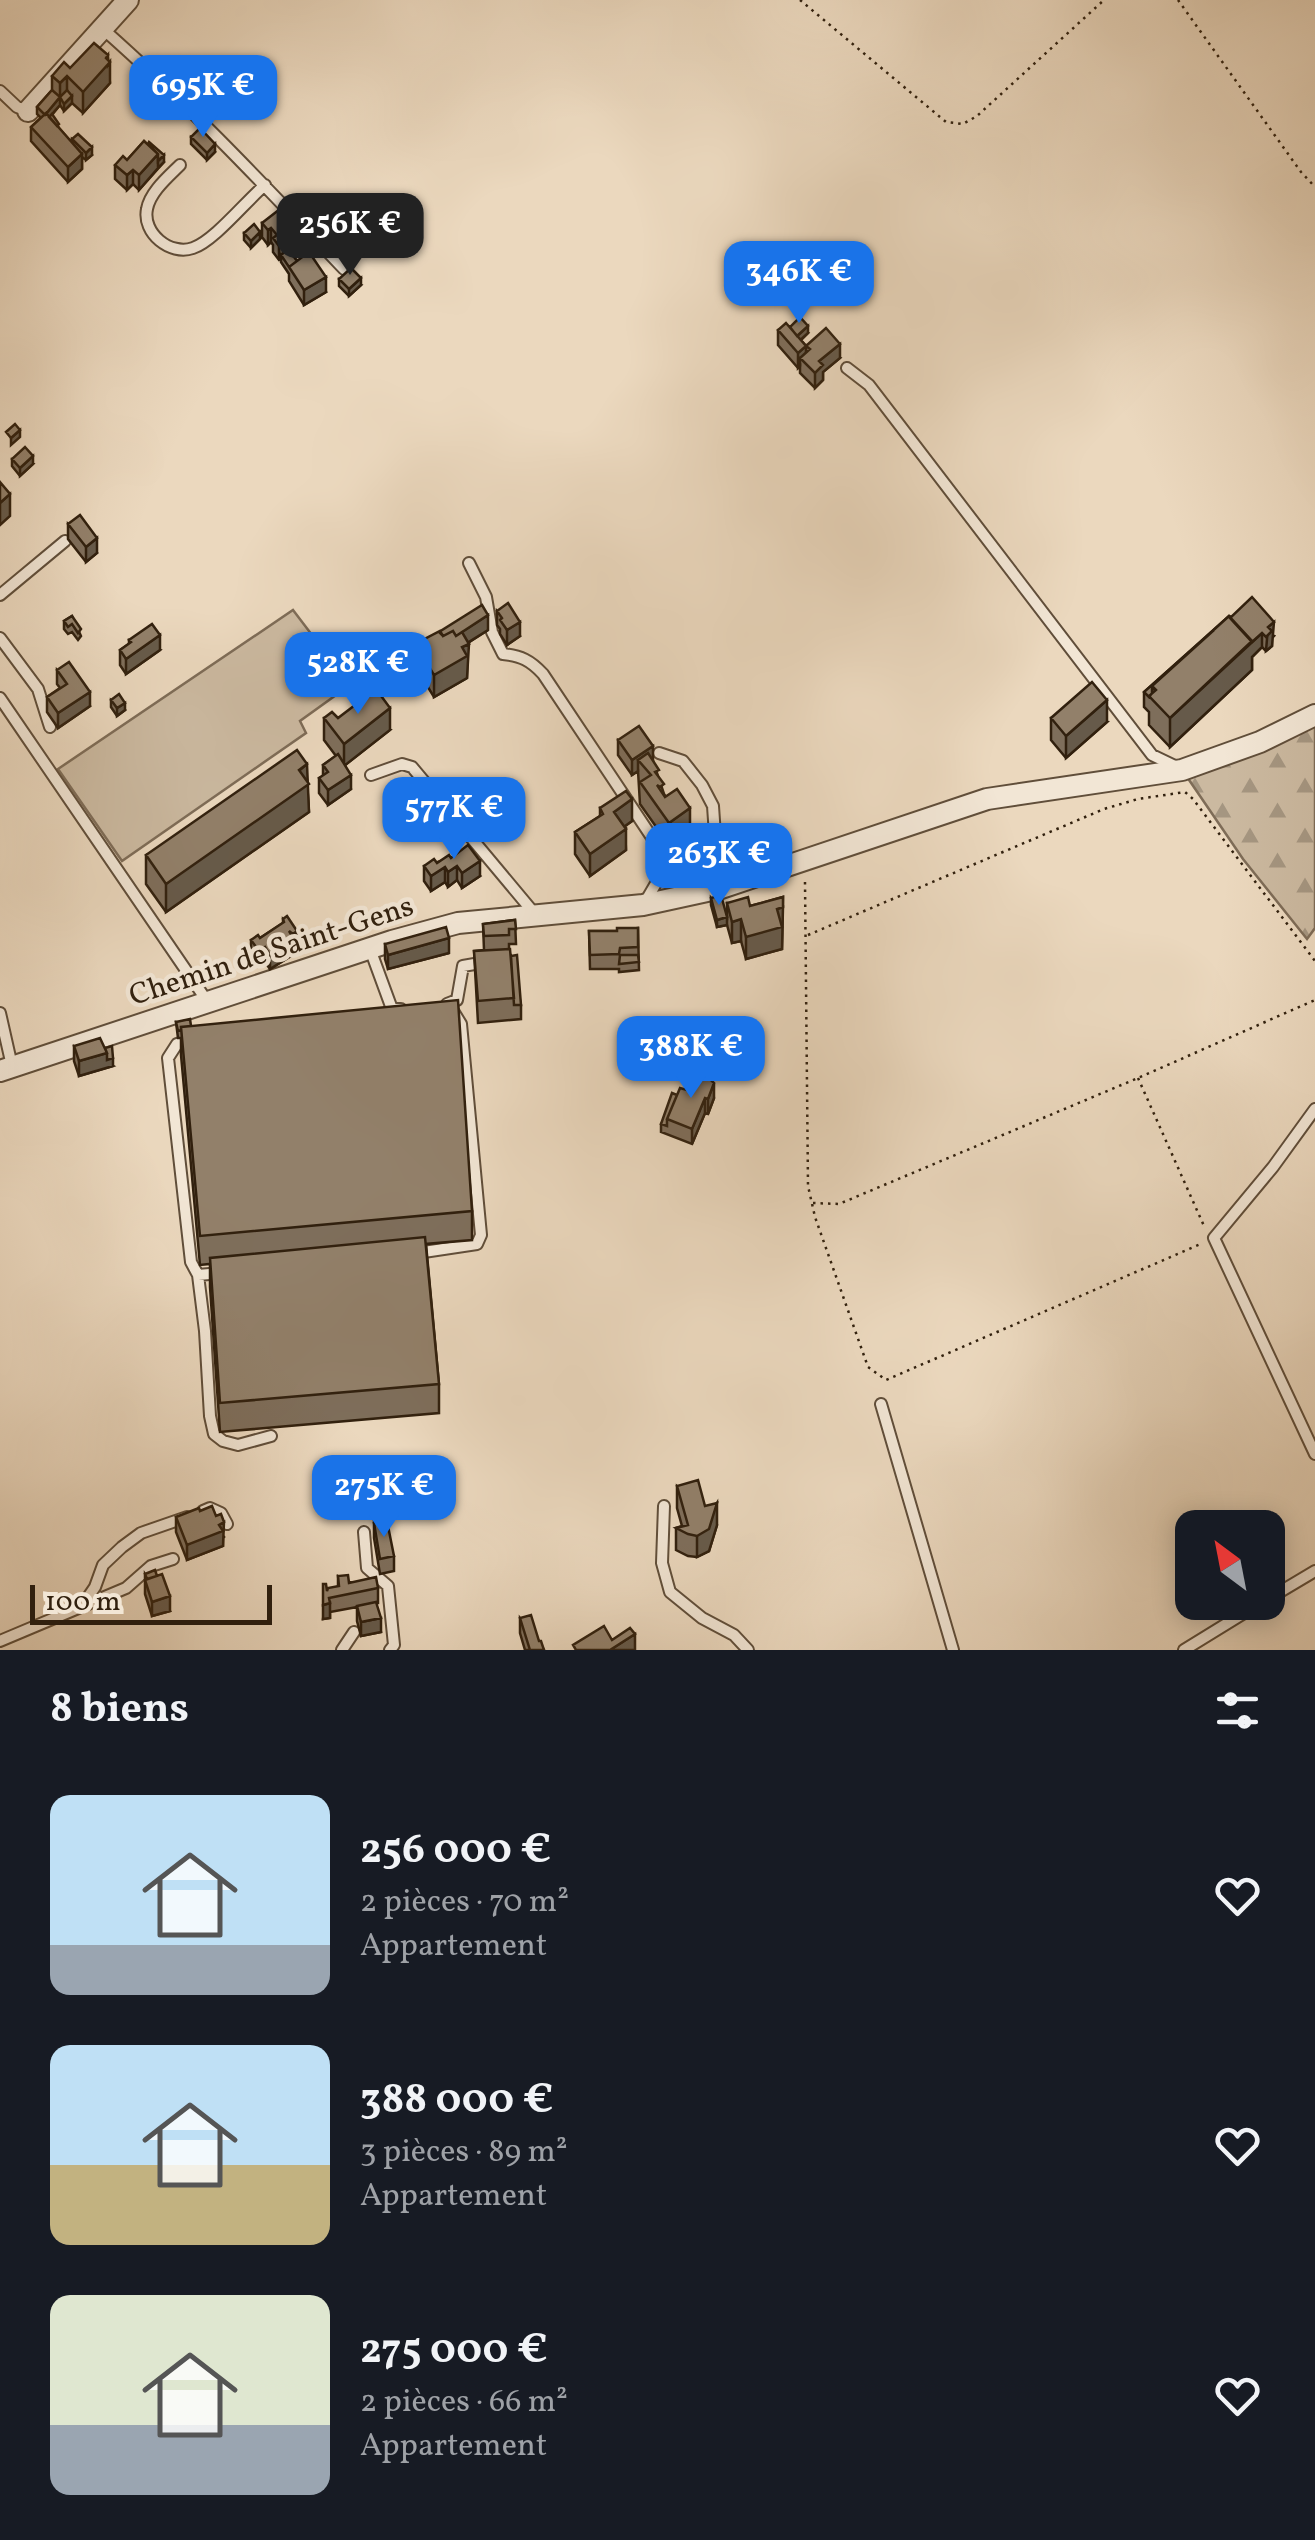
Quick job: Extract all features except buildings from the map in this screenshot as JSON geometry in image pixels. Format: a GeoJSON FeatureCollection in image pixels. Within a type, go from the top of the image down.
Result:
{"type":"FeatureCollection","features":[{"type":"Feature","properties":{"kind":"street"},"geometry":{"type":"LineString","coordinates":[[28,111],[128,0]]}},
{"type":"Feature","properties":{"kind":"street","name":"Chemin de Saint-Gens"},"geometry":{"type":"LineString","coordinates":[[6,1069],[369,948],[458,923],[643,905],[737,883],[987,799],[1182,770],[1260,742],[1315,715]]}},
{"type":"Feature","properties":{"kind":"lane"},"geometry":{"type":"LineString","coordinates":[[103,29],[266,186],[344,269]]}},
{"type":"Feature","properties":{"kind":"lane"},"geometry":{"type":"LineString","coordinates":[[0,91],[17,108],[28,111]]}},
{"type":"Feature","properties":{"kind":"lane"},"geometry":{"type":"LineString","coordinates":[[180,165],[159,186],[147,207],[147,226],[172,248],[196,248],[266,186]]}},
{"type":"Feature","properties":{"kind":"lane"},"geometry":{"type":"LineString","coordinates":[[847,368],[869,385],[1152,756],[1182,770]]}},
{"type":"Feature","properties":{"kind":"lane"},"geometry":{"type":"LineString","coordinates":[[0,595],[65,541]]}},
{"type":"Feature","properties":{"kind":"lane"},"geometry":{"type":"LineString","coordinates":[[470,563],[486,597],[492,632],[502,654],[520,656],[543,674],[665,857],[666,868],[643,905]]}},
{"type":"Feature","properties":{"kind":"lane"},"geometry":{"type":"LineString","coordinates":[[0,638],[38,689],[50,727]]}},
{"type":"Feature","properties":{"kind":"lane"},"geometry":{"type":"LineString","coordinates":[[0,698],[207,1001]]}},
{"type":"Feature","properties":{"kind":"lane"},"geometry":{"type":"LineString","coordinates":[[659,752],[683,761],[702,785],[713,806],[715,836],[732,862],[737,883]]}},
{"type":"Feature","properties":{"kind":"lane"},"geometry":{"type":"LineString","coordinates":[[372,775],[402,764],[412,767],[535,915]]}},
{"type":"Feature","properties":{"kind":"lane"},"geometry":{"type":"LineString","coordinates":[[369,948],[392,1009]]}},
{"type":"Feature","properties":{"kind":"lane"},"geometry":{"type":"LineString","coordinates":[[434,1010],[457,1000],[463,966],[504,961]]}},
{"type":"Feature","properties":{"kind":"lane"},"geometry":{"type":"LineString","coordinates":[[414,1254],[477,1244],[481,1234],[460,1024],[449,1004]]}},
{"type":"Feature","properties":{"kind":"lane"},"geometry":{"type":"LineString","coordinates":[[374,1012],[420,1010]]}},
{"type":"Feature","properties":{"kind":"lane"},"geometry":{"type":"LineString","coordinates":[[0,1013],[6,1069]]}},
{"type":"Feature","properties":{"kind":"lane"},"geometry":{"type":"LineString","coordinates":[[210,1035],[177,1044],[168,1058],[191,1262],[198,1276],[210,1416],[214,1434],[223,1442],[238,1445],[271,1436]]}},
{"type":"Feature","properties":{"kind":"lane"},"geometry":{"type":"LineString","coordinates":[[1315,1109],[1274,1167],[1214,1238],[1315,1454]]}},
{"type":"Feature","properties":{"kind":"lane"},"geometry":{"type":"LineString","coordinates":[[198,1276],[237,1272]]}},
{"type":"Feature","properties":{"kind":"lane"},"geometry":{"type":"LineString","coordinates":[[881,1404],[953,1650]]}},
{"type":"Feature","properties":{"kind":"lane"},"geometry":{"type":"LineString","coordinates":[[664,1506],[662,1563],[670,1592],[702,1618],[734,1635],[748,1650]]}},
{"type":"Feature","properties":{"kind":"lane"},"geometry":{"type":"LineString","coordinates":[[82,1606],[103,1565],[141,1533],[210,1508],[222,1512],[227,1524]]}},
{"type":"Feature","properties":{"kind":"lane"},"geometry":{"type":"LineString","coordinates":[[364,1532],[367,1568],[388,1586],[394,1645],[390,1650]]}},
{"type":"Feature","properties":{"kind":"lane"},"geometry":{"type":"LineString","coordinates":[[0,1642],[126,1588],[151,1566],[174,1559]]}},
{"type":"Feature","properties":{"kind":"lane"},"geometry":{"type":"LineString","coordinates":[[1285,1589],[1315,1570]]}},
{"type":"Feature","properties":{"kind":"lane"},"geometry":{"type":"LineString","coordinates":[[1184,1650],[1234,1620]]}},
{"type":"Feature","properties":{"kind":"lane"},"geometry":{"type":"LineString","coordinates":[[342,1650],[354,1632]]}},
{"type":"Feature","properties":{"kind":"path"},"geometry":{"type":"LineString","coordinates":[[800,0],[946,122],[963,124],[1104,0]]}},
{"type":"Feature","properties":{"kind":"path"},"geometry":{"type":"LineString","coordinates":[[1178,0],[1315,188]]}},
{"type":"Feature","properties":{"kind":"path"},"geometry":{"type":"LineString","coordinates":[[806,936],[1104,809],[1184,792],[1315,962]]}},
{"type":"Feature","properties":{"kind":"path"},"geometry":{"type":"LineString","coordinates":[[792,865],[806,882],[808,1186],[868,1367],[886,1380],[1214,1238],[1207,1232],[1138,1078]]}},
{"type":"Feature","properties":{"kind":"path"},"geometry":{"type":"LineString","coordinates":[[812,1204],[839,1204],[1315,1000]]}},
{"type":"Feature","properties":{"kind":"green space"},"geometry":{"type":"Polygon","coordinates":[[[293,610],[350,685],[300,721],[306,733],[122,861],[58,769],[293,610]]]}},
{"type":"Feature","properties":{"kind":"green space"},"geometry":{"type":"Polygon","coordinates":[[[1315,721],[1315,928],[1307,939],[1243,859],[1185,774],[1315,721]]]}}]}
